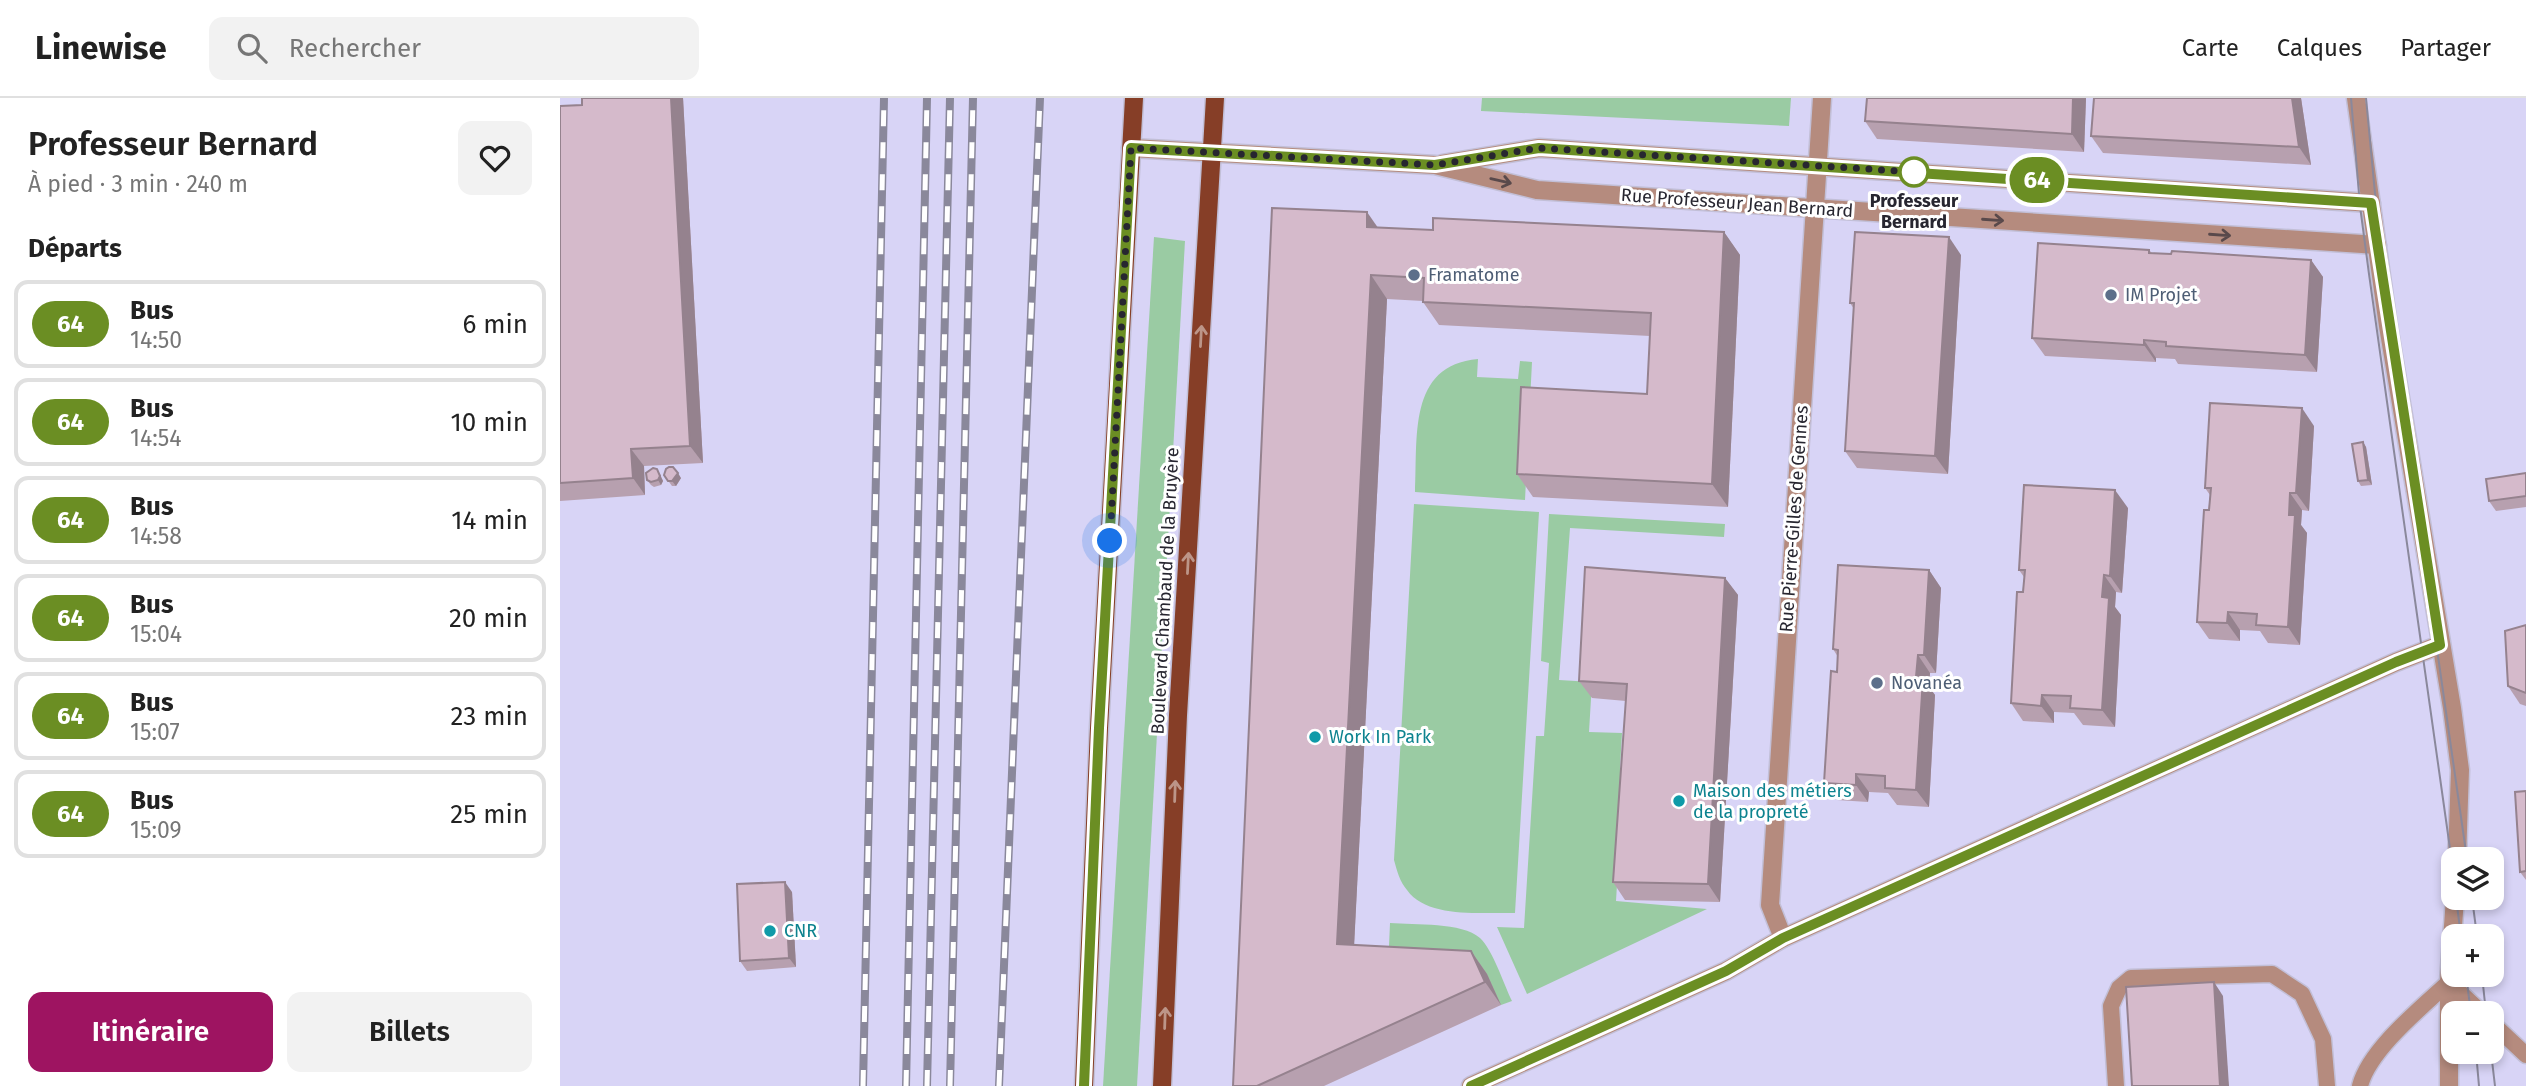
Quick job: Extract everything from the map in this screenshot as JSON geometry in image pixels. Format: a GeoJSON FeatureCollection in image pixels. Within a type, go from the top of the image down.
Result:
{"type":"FeatureCollection","features":[{"type":"Feature","properties":{"kind":"main road"},"geometry":{"type":"LineString","coordinates":[[1084,1086],[1099,728],[1134,98]]}},
{"type":"Feature","properties":{"kind":"main road","name":"Boulevard Chambaud de la Bruyère"},"geometry":{"type":"LineString","coordinates":[[1162,1086],[1178,715],[1215,98]]}},
{"type":"Feature","properties":{"kind":"street","name":"Rue Pierre-Gilles de Gennes"},"geometry":{"type":"LineString","coordinates":[[1783,938],[1770,905],[1822,98]]}},
{"type":"Feature","properties":{"kind":"street"},"geometry":{"type":"LineString","coordinates":[[2356,98],[2460,770],[2457,847]]}},
{"type":"Feature","properties":{"kind":"street","name":"Rue Professeur Jean Bernard"},"geometry":{"type":"LineString","coordinates":[[1131,148],[1435,165],[1537,190],[2377,245]]}},
{"type":"Feature","properties":{"kind":"street","name":"Rue Professeur Jean Bernard"},"geometry":{"type":"LineString","coordinates":[[1435,165],[1539,148],[2371,203]]}},
{"type":"Feature","properties":{"kind":"street"},"geometry":{"type":"LineString","coordinates":[[1471,1086],[1726,971],[1783,938],[2396,662],[2440,645]]}},
{"type":"Feature","properties":{"kind":"street"},"geometry":{"type":"LineString","coordinates":[[2449,987],[2449,1086]]}},
{"type":"Feature","properties":{"kind":"lane"},"geometry":{"type":"LineString","coordinates":[[2116,1086],[2111,1006],[2119,988],[2131,978],[2272,974],[2302,994],[2323,1039],[2327,1086]]}},
{"type":"Feature","properties":{"kind":"lane"},"geometry":{"type":"LineString","coordinates":[[2360,1086],[2362,1076],[2399,1027],[2443,987]]}},
{"type":"Feature","properties":{"kind":"lane"},"geometry":{"type":"LineString","coordinates":[[2454,987],[2469,1001]]}},
{"type":"Feature","properties":{"kind":"lane"},"geometry":{"type":"LineString","coordinates":[[2504,1034],[2526,1055]]}},
{"type":"Feature","properties":{"kind":"shaded area"},"geometry":{"type":"Polygon","coordinates":[[[560,98],[2526,98],[2526,1086],[560,1086],[560,98]]]}},
{"type":"Feature","properties":{"kind":"green space"},"geometry":{"type":"Polygon","coordinates":[[[1482,98],[1791,98],[1789,126],[1481,111],[1482,98]]]}},
{"type":"Feature","properties":{"kind":"green space"},"geometry":{"type":"Polygon","coordinates":[[[1154,237],[1185,241],[1137,1086],[1103,1086],[1154,237]]]}},
{"type":"Feature","properties":{"kind":"green space"},"geometry":{"type":"Polygon","coordinates":[[[1478,359],[1477,377],[1518,379],[1520,361],[1532,362],[1525,500],[1415,492],[1418,428],[1421,408],[1428,390],[1439,375],[1455,364],[1478,359]]]}},
{"type":"Feature","properties":{"kind":"green space"},"geometry":{"type":"Polygon","coordinates":[[[1414,504],[1539,512],[1515,913],[1456,912],[1428,906],[1416,899],[1405,887],[1394,860],[1414,504]]]}},
{"type":"Feature","properties":{"kind":"green space"},"geometry":{"type":"Polygon","coordinates":[[[1549,514],[1725,524],[1724,537],[1570,528],[1559,680],[1592,682],[1589,732],[1622,733],[1620,768],[1624,769],[1616,901],[1707,909],[1527,994],[1497,927],[1524,928],[1536,736],[1544,736],[1549,663],[1541,661],[1549,514]]]}},
{"type":"Feature","properties":{"kind":"green space"},"geometry":{"type":"Polygon","coordinates":[[[1390,923],[1462,929],[1480,938],[1498,968],[1512,1001],[1501,1005],[1388,969],[1390,923]]]}},
{"type":"Feature","properties":{"kind":"building"},"geometry":{"type":"Polygon","coordinates":[[[582,98],[671,98],[690,446],[631,449],[633,478],[560,483],[560,106],[582,105],[582,98]]]}},
{"type":"Feature","properties":{"kind":"building"},"geometry":{"type":"Polygon","coordinates":[[[1867,98],[2073,98],[2072,134],[1865,121],[1867,98]]]}},
{"type":"Feature","properties":{"kind":"building"},"geometry":{"type":"Polygon","coordinates":[[[2094,98],[2292,98],[2299,147],[2091,136],[2094,98]]]}},
{"type":"Feature","properties":{"kind":"building","name":"Work In Park"},"geometry":{"type":"Polygon","coordinates":[[[1272,208],[1367,212],[1367,227],[1433,230],[1433,218],[1724,232],[1712,484],[1517,474],[1521,387],[1647,394],[1651,313],[1423,302],[1424,278],[1371,275],[1337,944],[1471,951],[1485,982],[1257,1086],[1233,1086],[1272,208]]]}},
{"type":"Feature","properties":{"kind":"building"},"geometry":{"type":"Polygon","coordinates":[[[1855,232],[1949,237],[1935,456],[1845,451],[1854,303],[1850,303],[1855,232]]]}},
{"type":"Feature","properties":{"kind":"building"},"geometry":{"type":"Polygon","coordinates":[[[2038,243],[2149,250],[2149,253],[2171,254],[2172,251],[2311,260],[2305,355],[2166,346],[2166,342],[2144,340],[2144,345],[2032,338],[2038,243]]]}},
{"type":"Feature","properties":{"kind":"building"},"geometry":{"type":"Polygon","coordinates":[[[2210,403],[2302,408],[2296,493],[2290,493],[2289,515],[2295,515],[2288,627],[2256,625],[2257,614],[2228,612],[2227,623],[2197,622],[2204,510],[2209,510],[2211,488],[2205,488],[2210,403]]]}},
{"type":"Feature","properties":{"kind":"building"},"geometry":{"type":"Polygon","coordinates":[[[2363,442],[2368,480],[2358,481],[2352,444],[2363,442]]]}},
{"type":"Feature","properties":{"kind":"building"},"geometry":{"type":"Polygon","coordinates":[[[669,467],[673,467],[678,473],[672,481],[668,481],[664,475],[669,467]]]}},
{"type":"Feature","properties":{"kind":"building"},"geometry":{"type":"Polygon","coordinates":[[[653,468],[657,469],[660,476],[658,480],[651,482],[647,480],[646,473],[653,468]]]}},
{"type":"Feature","properties":{"kind":"building"},"geometry":{"type":"Polygon","coordinates":[[[2526,473],[2526,496],[2489,501],[2486,479],[2526,473]]]}},
{"type":"Feature","properties":{"kind":"building"},"geometry":{"type":"Polygon","coordinates":[[[2024,485],[2115,490],[2110,576],[2104,575],[2102,597],[2109,598],[2102,710],[2070,708],[2071,696],[2042,695],[2041,706],[2011,703],[2017,592],[2023,592],[2025,570],[2019,570],[2024,485]]]}},
{"type":"Feature","properties":{"kind":"building"},"geometry":{"type":"Polygon","coordinates":[[[1838,565],[1929,570],[1924,655],[1918,655],[1916,677],[1923,678],[1916,790],[1885,788],[1885,776],[1856,774],[1856,785],[1824,783],[1831,671],[1837,672],[1838,650],[1833,649],[1838,565]]]}},
{"type":"Feature","properties":{"kind":"building","name":"Maison des métiers de la propreté"},"geometry":{"type":"Polygon","coordinates":[[[1585,567],[1725,578],[1708,884],[1613,882],[1627,684],[1579,681],[1585,567]]]}},
{"type":"Feature","properties":{"kind":"building"},"geometry":{"type":"Polygon","coordinates":[[[2526,625],[2526,693],[2508,686],[2505,631],[2526,625]]]}},
{"type":"Feature","properties":{"kind":"building"},"geometry":{"type":"Polygon","coordinates":[[[2526,791],[2526,871],[2520,872],[2515,792],[2526,791]]]}},
{"type":"Feature","properties":{"kind":"building","name":"CNR"},"geometry":{"type":"Polygon","coordinates":[[[785,882],[789,958],[740,961],[737,884],[785,882]]]}},
{"type":"Feature","properties":{"kind":"building"},"geometry":{"type":"Polygon","coordinates":[[[2214,982],[2220,1086],[2132,1086],[2126,987],[2214,982]]]}},
{"type":"Feature","properties":{"kind":"tram line"},"geometry":{"type":"LineString","coordinates":[[2351,98],[2360,206],[2450,847]]}},
{"type":"Feature","properties":{"kind":"tram line"},"geometry":{"type":"LineString","coordinates":[[2366,98],[2381,257],[2465,847]]}},
{"type":"Feature","properties":{"kind":"tram line"},"geometry":{"type":"LineString","coordinates":[[2458,910],[2459,924]]}},
{"type":"Feature","properties":{"kind":"tram line"},"geometry":{"type":"LineString","coordinates":[[2474,910],[2475,924]]}},
{"type":"Feature","properties":{"kind":"tram line"},"geometry":{"type":"LineString","coordinates":[[2468,987],[2469,1001]]}},
{"type":"Feature","properties":{"kind":"tram line"},"geometry":{"type":"LineString","coordinates":[[2483,987],[2485,1001]]}},
{"type":"Feature","properties":{"kind":"tram line"},"geometry":{"type":"LineString","coordinates":[[2477,1064],[2479,1086]]}},
{"type":"Feature","properties":{"kind":"tram line"},"geometry":{"type":"LineString","coordinates":[[2492,1064],[2495,1086]]}},
{"type":"Feature","properties":{"kind":"railway"},"geometry":{"type":"LineString","coordinates":[[863,1086],[884,98]]}},
{"type":"Feature","properties":{"kind":"railway"},"geometry":{"type":"LineString","coordinates":[[906,1086],[927,98]]}},
{"type":"Feature","properties":{"kind":"railway"},"geometry":{"type":"LineString","coordinates":[[927,1086],[950,98]]}},
{"type":"Feature","properties":{"kind":"railway"},"geometry":{"type":"LineString","coordinates":[[950,1086],[973,98]]}},
{"type":"Feature","properties":{"kind":"railway"},"geometry":{"type":"LineString","coordinates":[[999,1086],[1040,98]]}},
{"type":"Feature","properties":{"kind":"bus line","name":"64"},"geometry":{"type":"LineString","coordinates":[[1084,1086],[1099,728],[1131,148],[1435,165],[1539,148],[2371,203],[2388,326],[2440,645],[2396,662],[1783,938],[1726,971],[1471,1086]]}},
{"type":"Feature","properties":{"kind":"place","name":"Professeur Bernard"},"geometry":{"type":"Point","coordinates":[1914,172]}},
{"type":"Feature","properties":{"kind":"place","name":"Framatome"},"geometry":{"type":"Point","coordinates":[1414,275]}},
{"type":"Feature","properties":{"kind":"place","name":"IM Projet"},"geometry":{"type":"Point","coordinates":[2111,295]}},
{"type":"Feature","properties":{"kind":"place","name":"Novanéa"},"geometry":{"type":"Point","coordinates":[1877,683]}},
{"type":"Feature","properties":{"kind":"place","name":"Work In Park"},"geometry":{"type":"Point","coordinates":[1315,737]}},
{"type":"Feature","properties":{"kind":"place","name":"Maison des métiers de la propreté"},"geometry":{"type":"Point","coordinates":[1679,801]}},
{"type":"Feature","properties":{"kind":"place","name":"CNR"},"geometry":{"type":"Point","coordinates":[770,931]}},
{"type":"Feature","properties":{"kind":"route"},"geometry":{"type":"LineString","coordinates":[[1110,541],[1131,148],[1435,165],[1539,148],[1914,172]]}}]}
